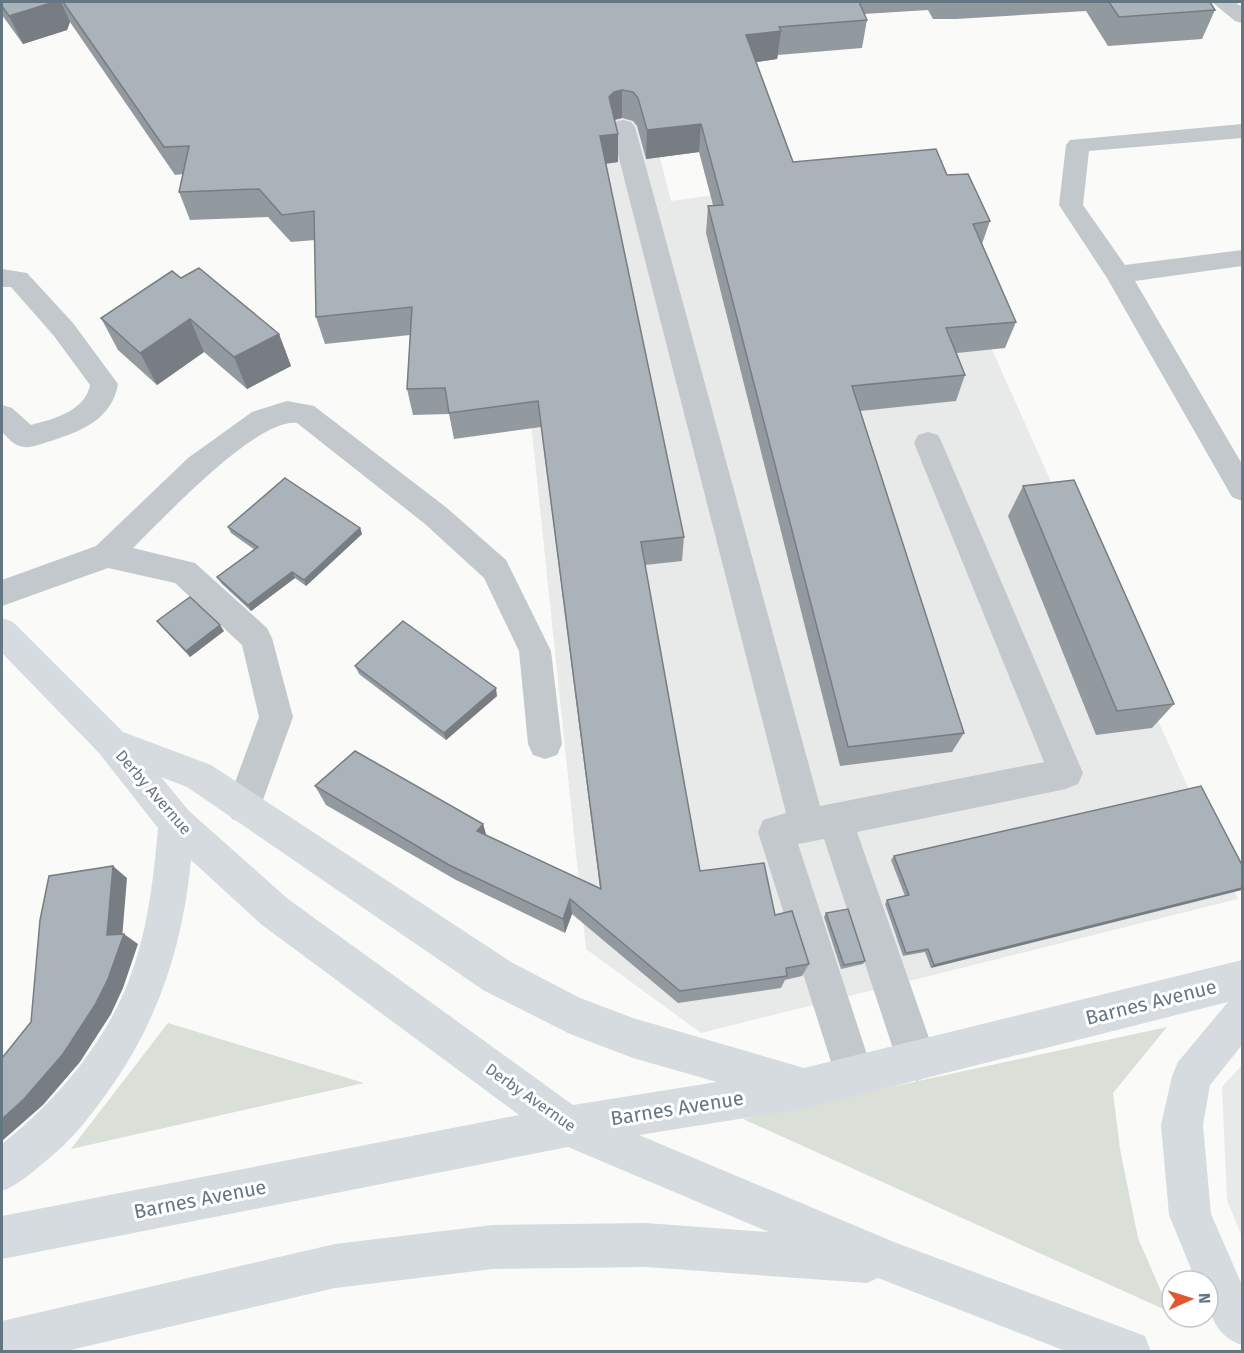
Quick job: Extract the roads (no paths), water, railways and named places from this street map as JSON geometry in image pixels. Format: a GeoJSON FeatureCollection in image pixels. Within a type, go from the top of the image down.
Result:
{"type":"FeatureCollection","features":[{"type":"Feature","properties":{"kind":"main road"},"geometry":{"type":"LineString","coordinates":[[2,632],[111,742]]}},
{"type":"Feature","properties":{"kind":"main road","name":"Derby Avernue"},"geometry":{"type":"LineString","coordinates":[[111,742],[198,776],[497,976],[570,1014],[633,1038],[807,1088]]}},
{"type":"Feature","properties":{"kind":"main road","name":"Derby Avernue"},"geometry":{"type":"LineString","coordinates":[[111,742],[176,823],[275,912],[568,1126],[893,1263]]}},
{"type":"Feature","properties":{"kind":"main road"},"geometry":{"type":"LineString","coordinates":[[2,1170],[55,1126],[100,1069],[136,1013],[158,956],[170,898],[176,823]]}},
{"type":"Feature","properties":{"kind":"main road","name":"Barnes Avenue"},"geometry":{"type":"LineString","coordinates":[[2,1238],[568,1126],[807,1088],[1242,979]]}},
{"type":"Feature","properties":{"kind":"main road"},"geometry":{"type":"LineString","coordinates":[[1242,1015],[1192,1076],[1182,1125],[1190,1215],[1231,1310],[1242,1323]]}},
{"type":"Feature","properties":{"kind":"main road"},"geometry":{"type":"LineString","coordinates":[[2,1343],[335,1266],[493,1247],[646,1245],[893,1263],[1129,1352]]}},
{"type":"Feature","properties":{"kind":"lane"},"geometry":{"type":"LineString","coordinates":[[1222,2],[1242,17]]}},
{"type":"Feature","properties":{"kind":"lane"},"geometry":{"type":"LineString","coordinates":[[623,127],[806,825],[854,1076]]}},
{"type":"Feature","properties":{"kind":"lane"},"geometry":{"type":"LineString","coordinates":[[1242,131],[1078,145],[1071,205],[1119,275],[1242,489]]}},
{"type":"Feature","properties":{"kind":"lane"},"geometry":{"type":"LineString","coordinates":[[1119,275],[1242,258]]}},
{"type":"Feature","properties":{"kind":"lane"},"geometry":{"type":"LineString","coordinates":[[2,278],[18,279],[43,304],[88,359],[104,384],[101,399],[83,416],[40,434],[25,437],[2,415]]}},
{"type":"Feature","properties":{"kind":"lane"},"geometry":{"type":"LineString","coordinates":[[2,593],[107,555],[198,466],[262,418],[287,411],[304,412],[427,509],[495,569],[535,651],[545,744]]}},
{"type":"Feature","properties":{"kind":"lane"},"geometry":{"type":"LineString","coordinates":[[806,825],[1066,773],[928,443]]}},
{"type":"Feature","properties":{"kind":"lane"},"geometry":{"type":"LineString","coordinates":[[107,555],[184,572],[256,638],[276,717],[244,807]]}},
{"type":"Feature","properties":{"kind":"lane"},"geometry":{"type":"LineString","coordinates":[[806,825],[917,1061]]}}]}
